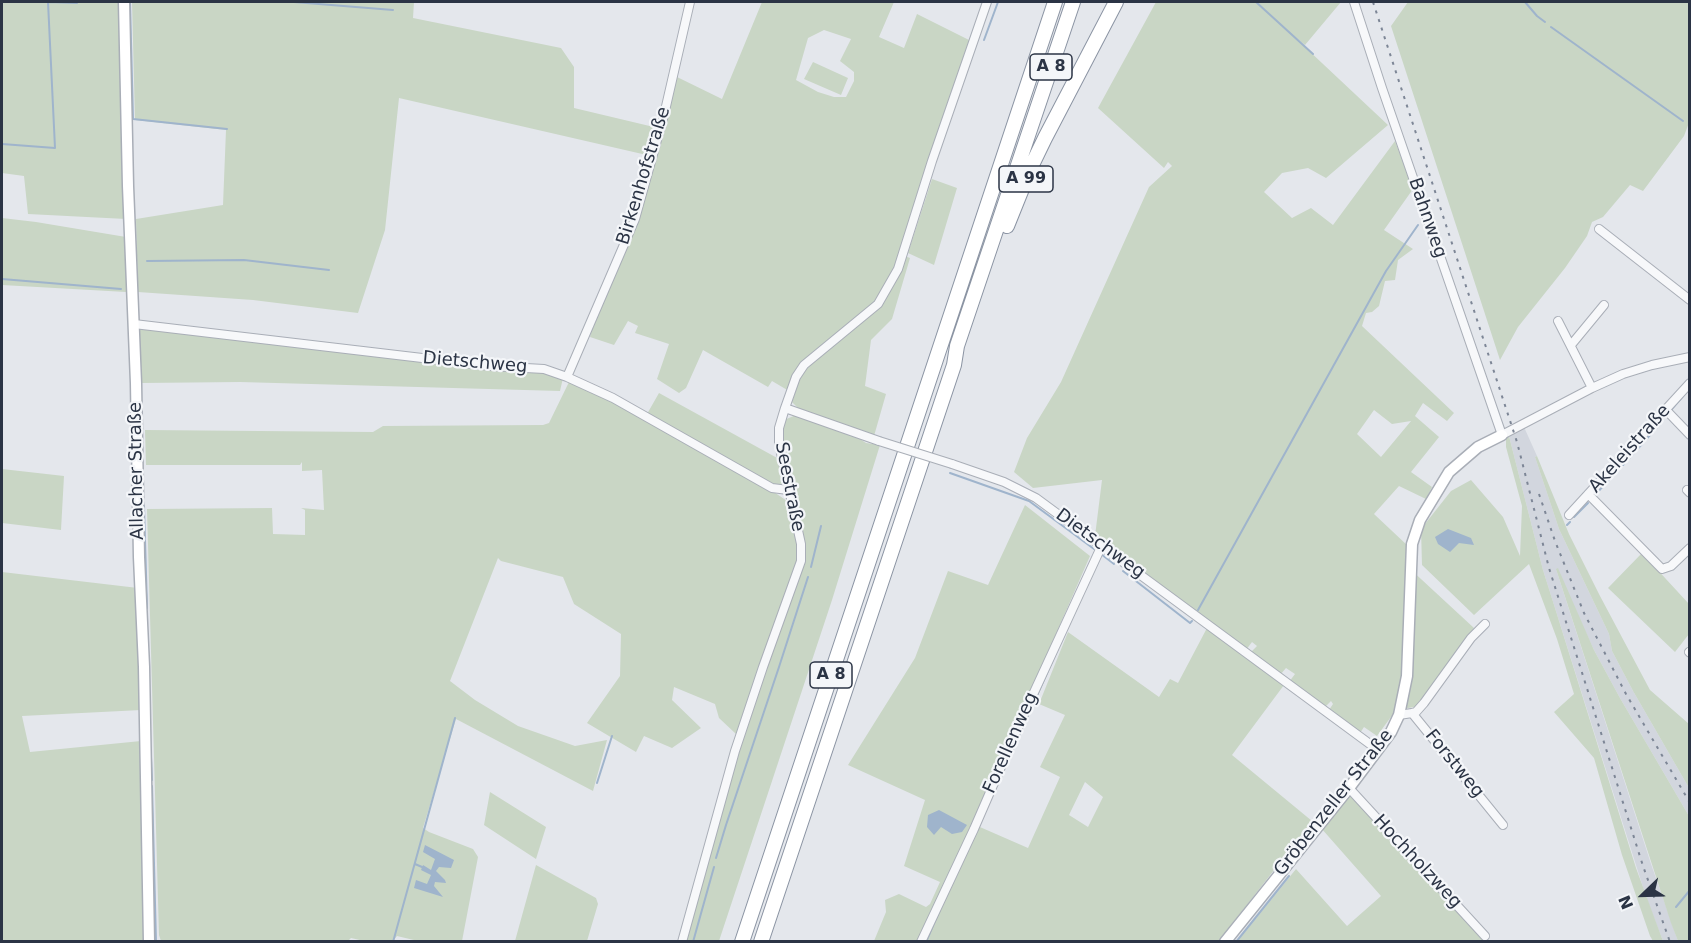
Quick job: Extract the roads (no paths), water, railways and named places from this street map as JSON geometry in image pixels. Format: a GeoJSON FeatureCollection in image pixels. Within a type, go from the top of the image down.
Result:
{"type":"FeatureCollection","features":[{"type":"Feature","properties":{"kind":"highway","name":"A 8"},"geometry":{"type":"LineString","coordinates":[[742,942],[1055,2]]}},
{"type":"Feature","properties":{"kind":"highway","name":"A 8"},"geometry":{"type":"LineString","coordinates":[[761,942],[1073,2]]}},
{"type":"Feature","properties":{"kind":"highway","name":"A 99"},"geometry":{"type":"LineString","coordinates":[[954,365],[964,348],[1030,169],[1116,2]]}},
{"type":"Feature","properties":{"kind":"street","name":"Allacher Straße"},"geometry":{"type":"LineString","coordinates":[[124,2],[149,942]]}},
{"type":"Feature","properties":{"kind":"street","name":"Birkenhofstraße"},"geometry":{"type":"LineString","coordinates":[[567,377],[635,219],[664,115],[690,2]]}},
{"type":"Feature","properties":{"kind":"street","name":"Seestraße"},"geometry":{"type":"LineString","coordinates":[[682,942],[735,750],[801,561],[801,544],[779,444],[779,428],[785,408],[796,377],[804,365],[878,304],[898,269],[932,161],[987,2]]}},
{"type":"Feature","properties":{"kind":"street","name":"Bahnweg"},"geometry":{"type":"LineString","coordinates":[[1354,2],[1502,435]]}},
{"type":"Feature","properties":{"kind":"street"},"geometry":{"type":"LineString","coordinates":[[1599,229],[1689,300]]}},
{"type":"Feature","properties":{"kind":"street"},"geometry":{"type":"LineString","coordinates":[[1570,345],[1604,305]]}},
{"type":"Feature","properties":{"kind":"street"},"geometry":{"type":"LineString","coordinates":[[1558,321],[1592,388]]}},
{"type":"Feature","properties":{"kind":"street","name":"Dietschweg"},"geometry":{"type":"LineString","coordinates":[[134,324],[490,366],[544,369],[612,398],[772,488],[788,490]]}},
{"type":"Feature","properties":{"kind":"street"},"geometry":{"type":"LineString","coordinates":[[1502,435],[1623,374],[1689,357]]}},
{"type":"Feature","properties":{"kind":"street","name":"Akeleistraße"},"geometry":{"type":"LineString","coordinates":[[1569,515],[1689,383]]}},
{"type":"Feature","properties":{"kind":"street","name":"Dietschweg"},"geometry":{"type":"LineString","coordinates":[[785,408],[1004,482],[1036,498],[1378,750]]}},
{"type":"Feature","properties":{"kind":"street"},"geometry":{"type":"LineString","coordinates":[[1666,410],[1689,435]]}},
{"type":"Feature","properties":{"kind":"street","name":"Gröbenzeller Straße"},"geometry":{"type":"LineString","coordinates":[[1225,942],[1391,732],[1400,715],[1407,676],[1413,544],[1420,520],[1449,472],[1478,447],[1502,435]]}},
{"type":"Feature","properties":{"kind":"street"},"geometry":{"type":"LineString","coordinates":[[1588,494],[1662,568],[1671,566],[1689,548]]}},
{"type":"Feature","properties":{"kind":"street","name":"Forellenweg"},"geometry":{"type":"LineString","coordinates":[[921,942],[1102,545]]}},
{"type":"Feature","properties":{"kind":"street"},"geometry":{"type":"LineString","coordinates":[[1412,713],[1424,703],[1485,624]]}},
{"type":"Feature","properties":{"kind":"street","name":"Forstweg"},"geometry":{"type":"LineString","coordinates":[[1400,715],[1412,713],[1503,825]]}},
{"type":"Feature","properties":{"kind":"street","name":"Hochholzweg"},"geometry":{"type":"LineString","coordinates":[[1348,788],[1485,936]]}},
{"type":"Feature","properties":{"kind":"water"},"geometry":{"type":"Polygon","coordinates":[[[1448,529],[1471,538],[1474,545],[1459,543],[1450,552],[1438,544],[1435,537],[1448,529]]]}},
{"type":"Feature","properties":{"kind":"water"},"geometry":{"type":"Polygon","coordinates":[[[939,810],[967,825],[962,832],[952,834],[941,827],[934,835],[927,827],[928,815],[939,810]]]}},
{"type":"Feature","properties":{"kind":"water"},"geometry":{"type":"Polygon","coordinates":[[[425,845],[454,860],[451,868],[439,867],[436,871],[446,883],[435,882],[434,886],[443,897],[414,888],[416,880],[427,884],[431,875],[421,870],[423,865],[431,870],[435,859],[423,852],[425,845]]]}},
{"type":"Feature","properties":{"kind":"waterway"},"geometry":{"type":"LineString","coordinates":[[2,144],[55,148],[48,2],[77,3]]}},
{"type":"Feature","properties":{"kind":"waterway"},"geometry":{"type":"LineString","coordinates":[[130,2],[133,119],[227,129]]}},
{"type":"Feature","properties":{"kind":"waterway"},"geometry":{"type":"LineString","coordinates":[[294,2],[393,10]]}},
{"type":"Feature","properties":{"kind":"waterway"},"geometry":{"type":"LineString","coordinates":[[984,40],[998,2]]}},
{"type":"Feature","properties":{"kind":"waterway"},"geometry":{"type":"LineString","coordinates":[[1256,2],[1313,54]]}},
{"type":"Feature","properties":{"kind":"waterway"},"geometry":{"type":"LineString","coordinates":[[1525,2],[1545,22]]}},
{"type":"Feature","properties":{"kind":"waterway"},"geometry":{"type":"LineString","coordinates":[[1551,27],[1683,121]]}},
{"type":"Feature","properties":{"kind":"waterway"},"geometry":{"type":"LineString","coordinates":[[1198,610],[1386,271],[1418,225]]}},
{"type":"Feature","properties":{"kind":"waterway"},"geometry":{"type":"LineString","coordinates":[[147,261],[244,260],[329,270]]}},
{"type":"Feature","properties":{"kind":"waterway"},"geometry":{"type":"LineString","coordinates":[[2,279],[121,289]]}},
{"type":"Feature","properties":{"kind":"waterway"},"geometry":{"type":"LineString","coordinates":[[1671,410],[1683,396]]}},
{"type":"Feature","properties":{"kind":"waterway"},"geometry":{"type":"LineString","coordinates":[[1623,465],[1660,424]]}},
{"type":"Feature","properties":{"kind":"waterway"},"geometry":{"type":"LineString","coordinates":[[950,473],[1029,501],[1094,549]]}},
{"type":"Feature","properties":{"kind":"waterway"},"geometry":{"type":"LineString","coordinates":[[1595,495],[1615,473]]}},
{"type":"Feature","properties":{"kind":"waterway"},"geometry":{"type":"LineString","coordinates":[[143,478],[143,497]]}},
{"type":"Feature","properties":{"kind":"waterway"},"geometry":{"type":"LineString","coordinates":[[1574,517],[1588,503]]}},
{"type":"Feature","properties":{"kind":"waterway"},"geometry":{"type":"LineString","coordinates":[[144,506],[147,608]]}},
{"type":"Feature","properties":{"kind":"waterway"},"geometry":{"type":"LineString","coordinates":[[1567,525],[1570,522]]}},
{"type":"Feature","properties":{"kind":"waterway"},"geometry":{"type":"LineString","coordinates":[[811,567],[821,526]]}},
{"type":"Feature","properties":{"kind":"waterway"},"geometry":{"type":"LineString","coordinates":[[1101,554],[1114,564]]}},
{"type":"Feature","properties":{"kind":"waterway"},"geometry":{"type":"LineString","coordinates":[[1123,571],[1190,623],[1192,621]]}},
{"type":"Feature","properties":{"kind":"waterway"},"geometry":{"type":"LineString","coordinates":[[716,858],[808,577]]}},
{"type":"Feature","properties":{"kind":"waterway"},"geometry":{"type":"LineString","coordinates":[[1012,751],[1055,655]]}},
{"type":"Feature","properties":{"kind":"waterway"},"geometry":{"type":"LineString","coordinates":[[393,942],[455,718]]}},
{"type":"Feature","properties":{"kind":"waterway"},"geometry":{"type":"LineString","coordinates":[[597,783],[612,736]]}},
{"type":"Feature","properties":{"kind":"waterway"},"geometry":{"type":"LineString","coordinates":[[151,757],[152,780]]}},
{"type":"Feature","properties":{"kind":"waterway"},"geometry":{"type":"LineString","coordinates":[[152,786],[156,942]]}},
{"type":"Feature","properties":{"kind":"waterway"},"geometry":{"type":"LineString","coordinates":[[415,864],[422,867]]}},
{"type":"Feature","properties":{"kind":"waterway"},"geometry":{"type":"LineString","coordinates":[[693,942],[714,867]]}},
{"type":"Feature","properties":{"kind":"waterway"},"geometry":{"type":"LineString","coordinates":[[1236,942],[1289,876]]}},
{"type":"Feature","properties":{"kind":"waterway"},"geometry":{"type":"LineString","coordinates":[[1676,907],[1690,890]]}},
{"type":"Feature","properties":{"kind":"waterway"},"geometry":{"type":"LineString","coordinates":[[926,942],[940,909]]}},
{"type":"Feature","properties":{"kind":"railway"},"geometry":{"type":"LineString","coordinates":[[1373,2],[1517,442],[1549,568],[1643,866],[1670,942]]}},
{"type":"Feature","properties":{"kind":"railway"},"geometry":{"type":"LineString","coordinates":[[1539,494],[1584,613],[1626,694],[1690,803]]}}]}
